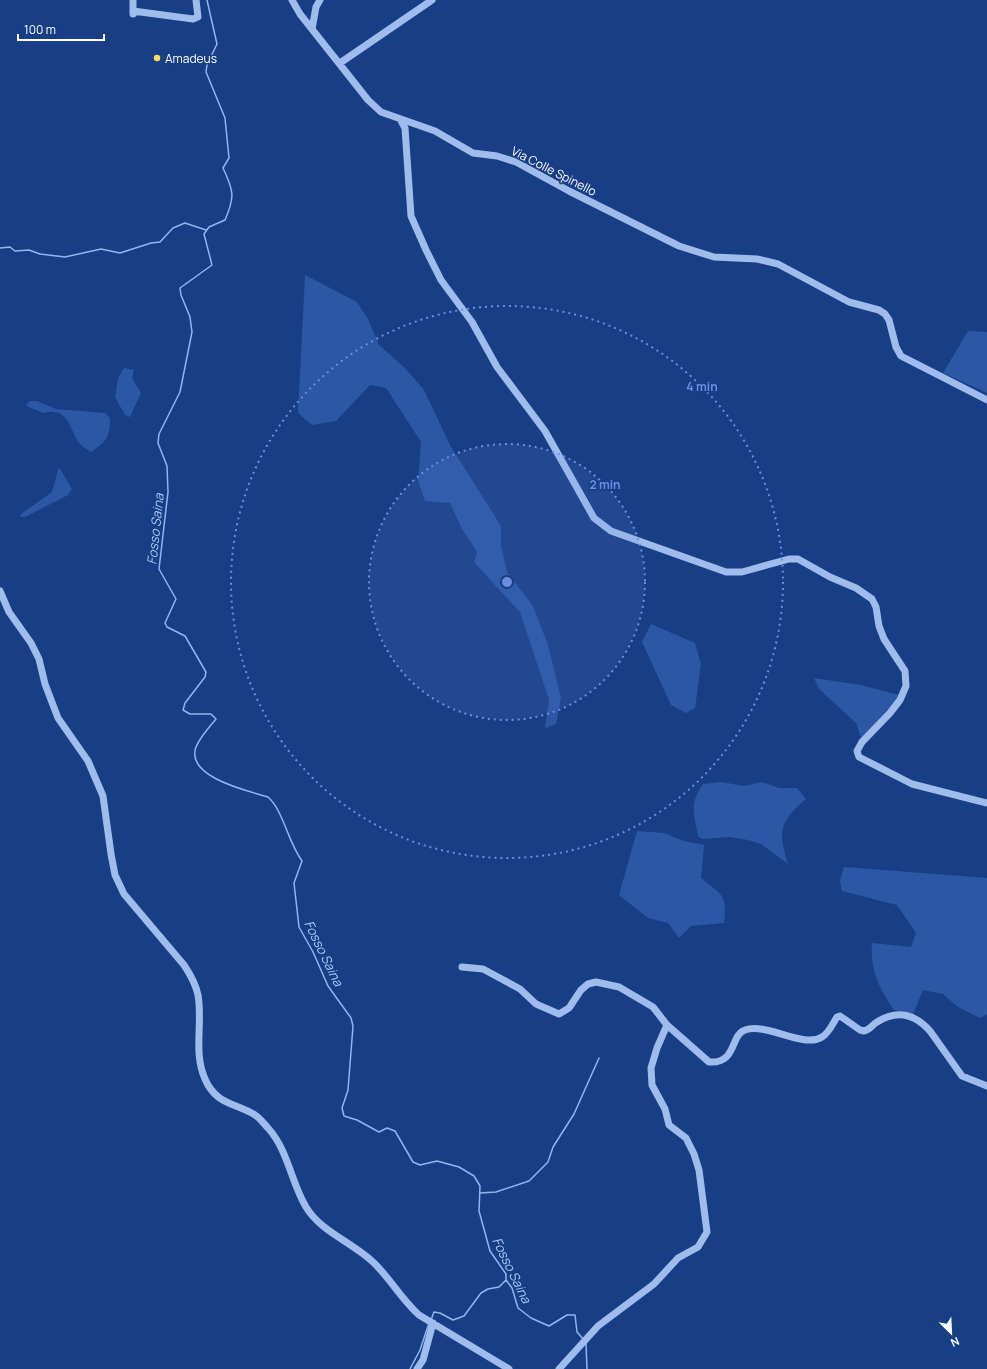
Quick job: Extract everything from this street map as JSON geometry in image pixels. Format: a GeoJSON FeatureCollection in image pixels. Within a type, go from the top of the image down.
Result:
{"type":"FeatureCollection","features":[{"type":"Feature","properties":{"kind":"street"},"geometry":{"type":"LineString","coordinates":[[133,0],[133,12],[194,19],[199,14],[196,0]]}},
{"type":"Feature","properties":{"kind":"street","name":"Via Colle Spinello"},"geometry":{"type":"LineString","coordinates":[[292,0],[300,14],[372,105],[381,112],[438,132],[473,153],[497,156],[516,162],[568,191],[667,241],[719,258],[757,259],[778,264],[849,302],[879,310],[885,314],[889,320],[896,347],[901,356],[987,400]]}},
{"type":"Feature","properties":{"kind":"street"},"geometry":{"type":"LineString","coordinates":[[312,29],[316,5],[320,0]]}},
{"type":"Feature","properties":{"kind":"street"},"geometry":{"type":"LineString","coordinates":[[340,64],[432,0]]}},
{"type":"Feature","properties":{"kind":"street"},"geometry":{"type":"LineString","coordinates":[[400,119],[405,128],[411,216],[426,250],[441,280],[472,322],[494,362],[522,402],[543,428],[594,518],[611,531],[720,571],[740,573],[787,560],[798,559],[866,595],[876,605],[883,636],[904,669],[906,684],[896,706],[862,742],[857,751],[859,757],[912,784],[987,803]]}},
{"type":"Feature","properties":{"kind":"street"},"geometry":{"type":"LineString","coordinates":[[0,591],[9,612],[31,643],[39,659],[45,684],[58,718],[88,761],[103,796],[115,875],[124,894],[172,950],[192,977],[198,995],[198,1053],[201,1070],[207,1084],[221,1099],[255,1115],[269,1129],[280,1147],[301,1198],[310,1214],[331,1232],[356,1248],[373,1262],[407,1304],[425,1318],[509,1369]]}},
{"type":"Feature","properties":{"kind":"street"},"geometry":{"type":"LineString","coordinates":[[462,967],[483,969],[520,989],[536,1004],[559,1014],[569,1008],[581,990],[588,984],[596,982],[619,987],[653,1007],[667,1025],[689,1043],[704,1059],[714,1062],[722,1060],[728,1055],[740,1033],[744,1030],[754,1028],[772,1031],[791,1038],[814,1039],[823,1037],[837,1017],[840,1016],[860,1030],[864,1031],[890,1015],[899,1013],[907,1015],[924,1024],[962,1076],[987,1086]]}},
{"type":"Feature","properties":{"kind":"street"},"geometry":{"type":"LineString","coordinates":[[559,1369],[598,1326],[654,1284],[678,1258],[698,1247],[707,1232],[699,1170],[694,1154],[686,1138],[669,1125],[665,1110],[652,1085],[651,1068],[657,1048],[667,1025]]}},
{"type":"Feature","properties":{"kind":"street"},"geometry":{"type":"LineString","coordinates":[[417,1369],[423,1360],[433,1323]]}},
{"type":"Feature","properties":{"kind":"shaded area"},"geometry":{"type":"Polygon","coordinates":[[[305,275],[357,302],[368,319],[379,345],[405,368],[424,390],[451,447],[501,526],[501,546],[507,572],[533,606],[548,645],[561,698],[556,724],[545,728],[549,700],[520,612],[474,562],[477,552],[462,529],[450,503],[425,501],[418,480],[421,442],[386,388],[370,385],[336,421],[312,425],[298,413],[305,275]]]}},
{"type":"Feature","properties":{"kind":"shaded area"},"geometry":{"type":"Polygon","coordinates":[[[968,331],[987,332],[987,393],[943,373],[968,331]]]}},
{"type":"Feature","properties":{"kind":"shaded area"},"geometry":{"type":"Polygon","coordinates":[[[124,368],[134,370],[132,378],[141,393],[130,417],[125,415],[115,397],[118,378],[124,368]]]}},
{"type":"Feature","properties":{"kind":"shaded area"},"geometry":{"type":"Polygon","coordinates":[[[30,401],[37,401],[56,409],[105,413],[110,418],[108,435],[104,442],[91,452],[78,442],[69,422],[62,414],[57,412],[42,413],[26,405],[30,401]]]}},
{"type":"Feature","properties":{"kind":"shaded area"},"geometry":{"type":"Polygon","coordinates":[[[59,467],[72,489],[68,495],[25,517],[20,517],[21,514],[52,492],[59,467]]]}},
{"type":"Feature","properties":{"kind":"shaded area"},"geometry":{"type":"Polygon","coordinates":[[[651,624],[695,643],[701,664],[695,708],[686,713],[671,705],[642,642],[651,624]]]}},
{"type":"Feature","properties":{"kind":"shaded area"},"geometry":{"type":"Polygon","coordinates":[[[814,678],[861,685],[899,695],[888,713],[861,738],[856,723],[819,689],[814,678]]]}},
{"type":"Feature","properties":{"kind":"shaded area"},"geometry":{"type":"Polygon","coordinates":[[[721,782],[744,786],[762,782],[779,788],[797,788],[806,799],[790,814],[783,828],[783,843],[788,864],[761,844],[729,837],[702,839],[698,836],[694,809],[696,797],[703,784],[721,782]]]}},
{"type":"Feature","properties":{"kind":"shaded area"},"geometry":{"type":"Polygon","coordinates":[[[637,831],[664,833],[684,841],[704,845],[701,878],[722,896],[725,906],[724,923],[691,926],[679,938],[668,923],[648,918],[619,895],[637,831]]]}},
{"type":"Feature","properties":{"kind":"shaded area"},"geometry":{"type":"Polygon","coordinates":[[[844,867],[987,878],[987,1014],[980,1018],[958,1007],[943,994],[923,990],[913,1014],[894,1010],[884,994],[874,971],[872,962],[872,943],[911,947],[916,933],[897,905],[842,891],[840,881],[844,867]]]}},
{"type":"Feature","properties":{"kind":"waterway","name":"Fosso Saina"},"geometry":{"type":"LineString","coordinates":[[207,0],[217,44],[207,65],[206,72],[225,118],[229,158],[223,168],[231,188],[232,200],[225,220],[209,227],[204,234],[212,265],[180,288],[181,295],[190,317],[192,332],[180,392],[159,434],[158,443],[167,466],[168,492],[159,569],[176,599],[165,623],[167,627],[185,636],[206,672],[205,677],[185,703],[183,710],[190,714],[211,714],[216,719],[198,743],[195,758],[200,767],[220,781],[268,797],[278,810],[293,845],[302,861],[294,883],[299,927],[313,952],[328,986],[351,1018],[353,1026],[348,1090],[342,1108],[344,1116],[357,1120],[379,1132],[387,1128],[395,1131],[413,1162],[420,1165],[437,1161],[459,1167],[474,1176],[480,1186],[479,1211],[490,1251],[506,1274],[506,1280],[512,1288],[518,1308],[531,1318],[549,1326],[567,1315],[575,1315],[577,1332],[583,1339]]}},
{"type":"Feature","properties":{"kind":"waterway","name":"Fosso Saina"},"geometry":{"type":"LineString","coordinates":[[0,248],[10,247],[15,251],[29,250],[40,254],[65,257],[101,249],[120,253],[151,243],[160,242],[173,228],[185,223],[206,230]]}},
{"type":"Feature","properties":{"kind":"waterway"},"geometry":{"type":"LineString","coordinates":[[480,1193],[496,1192],[529,1181],[548,1162],[553,1147],[574,1114],[599,1058]]}},
{"type":"Feature","properties":{"kind":"waterway"},"geometry":{"type":"LineString","coordinates":[[431,1320],[434,1312],[440,1313],[453,1320],[464,1316],[481,1293],[488,1289],[499,1287],[506,1280]]}},
{"type":"Feature","properties":{"kind":"waterway"},"geometry":{"type":"LineString","coordinates":[[410,1369],[420,1350],[429,1323]]}},
{"type":"Feature","properties":{"kind":"waterway","name":"Fosso Saina"},"geometry":{"type":"LineString","coordinates":[[586,1343],[587,1369]]}},
{"type":"Feature","properties":{"kind":"place","name":"Amadeus"},"geometry":{"type":"Point","coordinates":[157,58]}}]}
